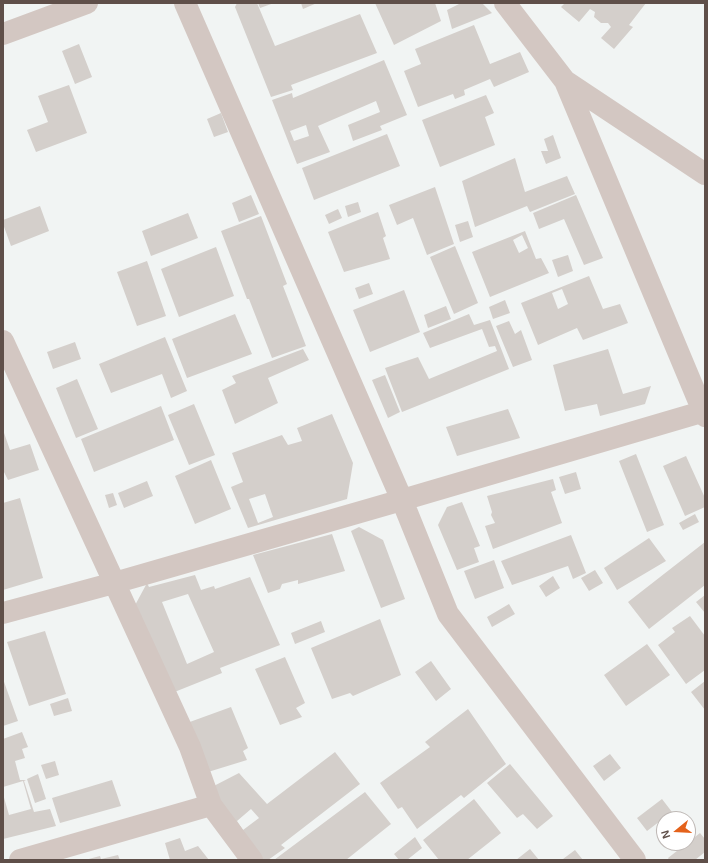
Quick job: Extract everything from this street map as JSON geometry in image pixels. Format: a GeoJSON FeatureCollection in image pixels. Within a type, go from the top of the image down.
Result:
{"type":"FeatureCollection","features":[{"type":"Feature","properties":{"kind":"street"},"geometry":{"type":"LineString","coordinates":[[3,34],[87,3]]}},
{"type":"Feature","properties":{"kind":"street"},"geometry":{"type":"LineString","coordinates":[[185,3],[402,500],[448,614],[635,860]]}},
{"type":"Feature","properties":{"kind":"street"},"geometry":{"type":"LineString","coordinates":[[3,613],[114,583],[704,413],[565,81],[505,3]]}},
{"type":"Feature","properties":{"kind":"street"},"geometry":{"type":"LineString","coordinates":[[565,81],[705,174]]}},
{"type":"Feature","properties":{"kind":"street"},"geometry":{"type":"LineString","coordinates":[[4,344],[190,747],[211,805],[252,860]]}},
{"type":"Feature","properties":{"kind":"street"},"geometry":{"type":"LineString","coordinates":[[20,860],[211,805]]}},
{"type":"Feature","properties":{"kind":"building"},"geometry":{"type":"Polygon","coordinates":[[[237,3],[257,3],[275,46],[360,14],[377,53],[291,85],[293,90],[271,97],[235,7],[237,3]]]}},
{"type":"Feature","properties":{"kind":"building"},"geometry":{"type":"Polygon","coordinates":[[[258,3],[274,3],[260,8],[258,3]]]}},
{"type":"Feature","properties":{"kind":"building"},"geometry":{"type":"Polygon","coordinates":[[[301,3],[317,3],[303,9],[301,3]]]}},
{"type":"Feature","properties":{"kind":"building"},"geometry":{"type":"Polygon","coordinates":[[[375,3],[435,3],[441,21],[394,45],[375,3]]]}},
{"type":"Feature","properties":{"kind":"building"},"geometry":{"type":"Polygon","coordinates":[[[461,3],[482,3],[492,13],[452,29],[447,10],[461,3]]]}},
{"type":"Feature","properties":{"kind":"building"},"geometry":{"type":"Polygon","coordinates":[[[565,3],[646,3],[629,25],[633,27],[614,49],[601,38],[611,27],[608,23],[601,23],[594,17],[595,12],[590,9],[579,22],[561,7],[565,3]]]}},
{"type":"Feature","properties":{"kind":"building"},"geometry":{"type":"Polygon","coordinates":[[[474,25],[490,64],[520,52],[529,72],[494,87],[490,79],[464,90],[465,95],[455,99],[453,94],[418,107],[404,71],[421,64],[415,49],[474,25]]]}},
{"type":"Feature","properties":{"kind":"building"},"geometry":{"type":"Polygon","coordinates":[[[79,44],[92,77],[75,84],[62,51],[79,44]]]}},
{"type":"Feature","properties":{"kind":"building"},"geometry":{"type":"Polygon","coordinates":[[[384,60],[407,115],[380,126],[382,130],[353,141],[348,125],[380,112],[376,101],[318,126],[330,152],[297,164],[272,100],[292,93],[293,98],[384,60]],[[306,125],[290,131],[294,141],[309,136],[306,125]]]}},
{"type":"Feature","properties":{"kind":"building"},"geometry":{"type":"Polygon","coordinates":[[[69,85],[87,133],[36,152],[27,130],[48,122],[38,96],[69,85]]]}},
{"type":"Feature","properties":{"kind":"building"},"geometry":{"type":"Polygon","coordinates":[[[486,95],[494,113],[485,117],[495,145],[440,167],[422,120],[486,95]]]}},
{"type":"Feature","properties":{"kind":"building"},"geometry":{"type":"Polygon","coordinates":[[[221,113],[228,132],[214,137],[207,119],[221,113]]]}},
{"type":"Feature","properties":{"kind":"building"},"geometry":{"type":"Polygon","coordinates":[[[387,134],[400,166],[314,200],[302,168],[387,134]]]}},
{"type":"Feature","properties":{"kind":"building"},"geometry":{"type":"Polygon","coordinates":[[[553,135],[561,158],[546,164],[541,151],[548,151],[544,139],[553,135]]]}},
{"type":"Feature","properties":{"kind":"building"},"geometry":{"type":"Polygon","coordinates":[[[515,158],[525,192],[567,176],[575,194],[530,212],[527,206],[475,227],[462,181],[515,158]]]}},
{"type":"Feature","properties":{"kind":"building"},"geometry":{"type":"Polygon","coordinates":[[[435,187],[454,244],[427,255],[413,218],[397,225],[389,205],[435,187]]]}},
{"type":"Feature","properties":{"kind":"building"},"geometry":{"type":"Polygon","coordinates":[[[251,195],[259,214],[239,222],[232,203],[251,195]]]}},
{"type":"Feature","properties":{"kind":"building"},"geometry":{"type":"Polygon","coordinates":[[[576,195],[603,258],[584,265],[564,219],[539,229],[533,213],[576,195]]]}},
{"type":"Feature","properties":{"kind":"building"},"geometry":{"type":"Polygon","coordinates":[[[358,202],[361,212],[348,217],[345,206],[358,202]]]}},
{"type":"Feature","properties":{"kind":"building"},"geometry":{"type":"Polygon","coordinates":[[[40,206],[49,231],[11,246],[3,220],[40,206]]]}},
{"type":"Feature","properties":{"kind":"building"},"geometry":{"type":"Polygon","coordinates":[[[338,209],[342,218],[329,224],[325,215],[338,209]]]}},
{"type":"Feature","properties":{"kind":"building"},"geometry":{"type":"Polygon","coordinates":[[[378,212],[386,236],[383,238],[390,259],[344,272],[328,232],[378,212]]]}},
{"type":"Feature","properties":{"kind":"building"},"geometry":{"type":"Polygon","coordinates":[[[188,213],[198,238],[151,256],[142,231],[188,213]]]}},
{"type":"Feature","properties":{"kind":"building"},"geometry":{"type":"Polygon","coordinates":[[[261,216],[287,284],[283,286],[306,346],[272,358],[249,299],[247,299],[221,231],[261,216]]]}},
{"type":"Feature","properties":{"kind":"building"},"geometry":{"type":"Polygon","coordinates":[[[468,221],[473,237],[460,242],[455,225],[468,221]]]}},
{"type":"Feature","properties":{"kind":"building"},"geometry":{"type":"Polygon","coordinates":[[[525,231],[536,259],[541,258],[549,273],[490,297],[472,252],[525,231]],[[522,235],[513,240],[519,253],[528,248],[522,235]]]}},
{"type":"Feature","properties":{"kind":"building"},"geometry":{"type":"Polygon","coordinates":[[[455,246],[478,303],[454,314],[430,257],[455,246]]]}},
{"type":"Feature","properties":{"kind":"building"},"geometry":{"type":"Polygon","coordinates":[[[216,247],[234,296],[179,317],[161,269],[216,247]]]}},
{"type":"Feature","properties":{"kind":"building"},"geometry":{"type":"Polygon","coordinates":[[[568,255],[573,271],[558,277],[552,260],[568,255]]]}},
{"type":"Feature","properties":{"kind":"building"},"geometry":{"type":"Polygon","coordinates":[[[147,261],[166,316],[137,326],[117,272],[147,261]]]}},
{"type":"Feature","properties":{"kind":"building"},"geometry":{"type":"Polygon","coordinates":[[[589,276],[603,309],[620,304],[628,323],[583,340],[577,328],[538,345],[521,303],[589,276]],[[562,289],[552,293],[558,309],[568,304],[562,289]]]}},
{"type":"Feature","properties":{"kind":"building"},"geometry":{"type":"Polygon","coordinates":[[[369,283],[373,294],[359,299],[355,288],[369,283]]]}},
{"type":"Feature","properties":{"kind":"building"},"geometry":{"type":"Polygon","coordinates":[[[404,290],[420,332],[370,352],[353,310],[404,290]]]}},
{"type":"Feature","properties":{"kind":"building"},"geometry":{"type":"Polygon","coordinates":[[[505,300],[510,313],[493,319],[489,307],[505,300]]]}},
{"type":"Feature","properties":{"kind":"building"},"geometry":{"type":"Polygon","coordinates":[[[446,306],[451,319],[428,328],[424,315],[446,306]]]}},
{"type":"Feature","properties":{"kind":"building"},"geometry":{"type":"Polygon","coordinates":[[[235,314],[252,354],[187,378],[172,339],[235,314]]]}},
{"type":"Feature","properties":{"kind":"building"},"geometry":{"type":"Polygon","coordinates":[[[469,314],[474,325],[490,320],[509,369],[402,412],[385,368],[418,357],[429,379],[497,351],[495,346],[489,347],[482,329],[430,348],[423,333],[469,314]]]}},
{"type":"Feature","properties":{"kind":"building"},"geometry":{"type":"Polygon","coordinates":[[[509,321],[515,334],[521,330],[532,360],[513,367],[496,326],[509,321]]]}},
{"type":"Feature","properties":{"kind":"building"},"geometry":{"type":"Polygon","coordinates":[[[165,337],[187,391],[171,398],[162,374],[111,393],[99,364],[165,337]]]}},
{"type":"Feature","properties":{"kind":"building"},"geometry":{"type":"Polygon","coordinates":[[[75,342],[81,359],[53,369],[47,352],[75,342]]]}},
{"type":"Feature","properties":{"kind":"building"},"geometry":{"type":"Polygon","coordinates":[[[303,349],[309,360],[268,378],[278,403],[235,424],[222,390],[236,383],[232,376],[303,349]]]}},
{"type":"Feature","properties":{"kind":"building"},"geometry":{"type":"Polygon","coordinates":[[[608,349],[623,394],[651,386],[645,404],[600,416],[597,404],[565,411],[553,365],[608,349]]]}},
{"type":"Feature","properties":{"kind":"building"},"geometry":{"type":"Polygon","coordinates":[[[385,375],[400,412],[388,418],[372,380],[385,375]]]}},
{"type":"Feature","properties":{"kind":"building"},"geometry":{"type":"Polygon","coordinates":[[[77,379],[98,429],[76,438],[56,388],[77,379]]]}},
{"type":"Feature","properties":{"kind":"building"},"geometry":{"type":"Polygon","coordinates":[[[194,404],[215,455],[189,465],[168,415],[194,404]]]}},
{"type":"Feature","properties":{"kind":"building"},"geometry":{"type":"Polygon","coordinates":[[[161,406],[174,440],[94,472],[81,439],[161,406]]]}},
{"type":"Feature","properties":{"kind":"building"},"geometry":{"type":"Polygon","coordinates":[[[508,409],[520,438],[457,456],[446,427],[508,409]]]}},
{"type":"Feature","properties":{"kind":"building"},"geometry":{"type":"Polygon","coordinates":[[[332,414],[353,463],[347,499],[248,528],[231,487],[243,482],[232,453],[282,435],[288,445],[302,441],[297,428],[332,414]],[[265,494],[249,499],[258,523],[273,517],[265,494]]]}},
{"type":"Feature","properties":{"kind":"building"},"geometry":{"type":"Polygon","coordinates":[[[3,430],[10,450],[30,444],[39,470],[8,480],[3,470],[3,430]]]}},
{"type":"Feature","properties":{"kind":"building"},"geometry":{"type":"Polygon","coordinates":[[[636,454],[664,525],[647,532],[619,461],[636,454]]]}},
{"type":"Feature","properties":{"kind":"building"},"geometry":{"type":"Polygon","coordinates":[[[686,456],[705,498],[705,507],[685,516],[663,466],[686,456]]]}},
{"type":"Feature","properties":{"kind":"building"},"geometry":{"type":"Polygon","coordinates":[[[211,460],[231,509],[195,524],[175,476],[211,460]]]}},
{"type":"Feature","properties":{"kind":"building"},"geometry":{"type":"Polygon","coordinates":[[[576,472],[581,489],[565,494],[559,477],[576,472]]]}},
{"type":"Feature","properties":{"kind":"building"},"geometry":{"type":"Polygon","coordinates":[[[553,479],[556,490],[551,492],[562,523],[493,549],[485,526],[495,523],[491,515],[492,512],[487,496],[553,479]]]}},
{"type":"Feature","properties":{"kind":"building"},"geometry":{"type":"Polygon","coordinates":[[[147,481],[153,496],[124,508],[118,493],[147,481]]]}},
{"type":"Feature","properties":{"kind":"building"},"geometry":{"type":"Polygon","coordinates":[[[113,493],[117,505],[109,508],[105,495],[113,493]]]}},
{"type":"Feature","properties":{"kind":"building"},"geometry":{"type":"Polygon","coordinates":[[[20,498],[43,578],[3,590],[3,503],[20,498]]]}},
{"type":"Feature","properties":{"kind":"building"},"geometry":{"type":"Polygon","coordinates":[[[462,502],[480,546],[474,548],[479,562],[457,570],[438,525],[447,507],[462,502]]]}},
{"type":"Feature","properties":{"kind":"building"},"geometry":{"type":"Polygon","coordinates":[[[695,514],[699,522],[683,530],[679,523],[695,514]]]}},
{"type":"Feature","properties":{"kind":"building"},"geometry":{"type":"Polygon","coordinates":[[[359,527],[383,540],[405,599],[381,608],[351,531],[359,527]]]}},
{"type":"Feature","properties":{"kind":"building"},"geometry":{"type":"Polygon","coordinates":[[[332,534],[345,571],[298,584],[298,580],[282,584],[280,589],[268,593],[253,555],[332,534]]]}},
{"type":"Feature","properties":{"kind":"building"},"geometry":{"type":"Polygon","coordinates":[[[571,535],[586,573],[573,579],[568,566],[512,585],[501,561],[571,535]]]}},
{"type":"Feature","properties":{"kind":"building"},"geometry":{"type":"Polygon","coordinates":[[[649,538],[666,561],[617,590],[604,568],[649,538]]]}},
{"type":"Feature","properties":{"kind":"building"},"geometry":{"type":"Polygon","coordinates":[[[705,542],[705,585],[649,629],[628,602],[705,542]]]}},
{"type":"Feature","properties":{"kind":"building"},"geometry":{"type":"Polygon","coordinates":[[[494,560],[504,588],[475,599],[464,571],[494,560]]]}},
{"type":"Feature","properties":{"kind":"building"},"geometry":{"type":"Polygon","coordinates":[[[595,570],[603,583],[589,591],[581,578],[595,570]]]}},
{"type":"Feature","properties":{"kind":"building"},"geometry":{"type":"Polygon","coordinates":[[[195,575],[201,590],[214,586],[215,589],[250,577],[280,645],[220,668],[222,673],[167,695],[133,609],[147,583],[149,587],[195,575]],[[188,594],[162,602],[187,664],[214,652],[188,594]]]}},
{"type":"Feature","properties":{"kind":"building"},"geometry":{"type":"Polygon","coordinates":[[[553,576],[560,588],[546,597],[539,586],[553,576]]]}},
{"type":"Feature","properties":{"kind":"building"},"geometry":{"type":"Polygon","coordinates":[[[705,595],[705,613],[696,602],[705,595]]]}},
{"type":"Feature","properties":{"kind":"building"},"geometry":{"type":"Polygon","coordinates":[[[509,604],[515,614],[492,627],[487,617],[509,604]]]}},
{"type":"Feature","properties":{"kind":"building"},"geometry":{"type":"Polygon","coordinates":[[[690,616],[705,636],[705,670],[686,684],[658,645],[675,632],[672,628],[690,616]]]}},
{"type":"Feature","properties":{"kind":"building"},"geometry":{"type":"Polygon","coordinates":[[[380,619],[401,675],[353,696],[350,693],[332,699],[311,648],[380,619]]]}},
{"type":"Feature","properties":{"kind":"building"},"geometry":{"type":"Polygon","coordinates":[[[321,621],[325,632],[295,644],[291,633],[321,621]]]}},
{"type":"Feature","properties":{"kind":"building"},"geometry":{"type":"Polygon","coordinates":[[[45,631],[66,694],[29,706],[7,642],[45,631]]]}},
{"type":"Feature","properties":{"kind":"building"},"geometry":{"type":"Polygon","coordinates":[[[647,644],[670,675],[626,706],[604,675],[647,644]]]}},
{"type":"Feature","properties":{"kind":"building"},"geometry":{"type":"Polygon","coordinates":[[[285,657],[305,703],[296,708],[302,717],[280,725],[255,669],[285,657]]]}},
{"type":"Feature","properties":{"kind":"building"},"geometry":{"type":"Polygon","coordinates":[[[431,661],[451,689],[436,701],[415,672],[431,661]]]}},
{"type":"Feature","properties":{"kind":"building"},"geometry":{"type":"Polygon","coordinates":[[[3,679],[18,721],[3,726],[3,679]]]}},
{"type":"Feature","properties":{"kind":"building"},"geometry":{"type":"Polygon","coordinates":[[[705,681],[705,710],[691,692],[705,681]]]}},
{"type":"Feature","properties":{"kind":"building"},"geometry":{"type":"Polygon","coordinates":[[[68,698],[72,711],[54,716],[50,704],[68,698]]]}},
{"type":"Feature","properties":{"kind":"building"},"geometry":{"type":"Polygon","coordinates":[[[231,707],[248,748],[243,751],[247,760],[208,772],[187,723],[231,707]]]}},
{"type":"Feature","properties":{"kind":"building"},"geometry":{"type":"Polygon","coordinates":[[[468,709],[506,764],[464,798],[461,795],[417,829],[402,807],[398,809],[380,783],[430,747],[425,742],[468,709]]]}},
{"type":"Feature","properties":{"kind":"building"},"geometry":{"type":"Polygon","coordinates":[[[22,732],[28,747],[22,749],[25,758],[15,761],[20,780],[26,780],[24,781],[34,812],[50,809],[56,826],[3,839],[3,794],[9,815],[31,809],[23,781],[3,787],[3,739],[22,732]]]}},
{"type":"Feature","properties":{"kind":"building"},"geometry":{"type":"Polygon","coordinates":[[[335,752],[360,784],[281,845],[285,848],[268,860],[262,860],[208,789],[239,773],[267,804],[335,752]],[[251,809],[237,821],[243,830],[259,818],[251,809]]]}},
{"type":"Feature","properties":{"kind":"building"},"geometry":{"type":"Polygon","coordinates":[[[610,754],[621,768],[604,781],[593,766],[610,754]]]}},
{"type":"Feature","properties":{"kind":"building"},"geometry":{"type":"Polygon","coordinates":[[[55,761],[59,775],[46,779],[41,765],[55,761]]]}},
{"type":"Feature","properties":{"kind":"building"},"geometry":{"type":"Polygon","coordinates":[[[510,764],[553,816],[537,829],[523,814],[517,818],[487,783],[510,764]]]}},
{"type":"Feature","properties":{"kind":"building"},"geometry":{"type":"Polygon","coordinates":[[[38,774],[46,799],[35,803],[27,779],[38,774]]]}},
{"type":"Feature","properties":{"kind":"building"},"geometry":{"type":"Polygon","coordinates":[[[112,780],[121,806],[60,823],[52,798],[112,780]]]}},
{"type":"Feature","properties":{"kind":"building"},"geometry":{"type":"Polygon","coordinates":[[[365,792],[391,824],[346,860],[274,860],[365,792]]]}},
{"type":"Feature","properties":{"kind":"building"},"geometry":{"type":"Polygon","coordinates":[[[474,799],[501,833],[467,860],[439,860],[423,840],[474,799]]]}},
{"type":"Feature","properties":{"kind":"building"},"geometry":{"type":"Polygon","coordinates":[[[662,799],[671,811],[656,811],[656,824],[647,831],[637,818],[662,799]]]}},
{"type":"Feature","properties":{"kind":"building"},"geometry":{"type":"Polygon","coordinates":[[[700,833],[705,839],[705,852],[695,860],[669,860],[668,858],[677,851],[696,851],[696,836],[700,833]]]}},
{"type":"Feature","properties":{"kind":"building"},"geometry":{"type":"Polygon","coordinates":[[[415,837],[422,848],[407,860],[399,860],[394,854],[415,837]]]}},
{"type":"Feature","properties":{"kind":"building"},"geometry":{"type":"Polygon","coordinates":[[[180,838],[185,851],[198,846],[209,860],[170,860],[165,843],[180,838]]]}},
{"type":"Feature","properties":{"kind":"building"},"geometry":{"type":"Polygon","coordinates":[[[530,849],[539,860],[516,860],[530,849]]]}},
{"type":"Feature","properties":{"kind":"building"},"geometry":{"type":"Polygon","coordinates":[[[575,850],[583,860],[563,859],[575,850]]]}},
{"type":"Feature","properties":{"kind":"building"},"geometry":{"type":"Polygon","coordinates":[[[118,855],[120,860],[85,860],[100,856],[101,859],[118,855]]]}}]}
